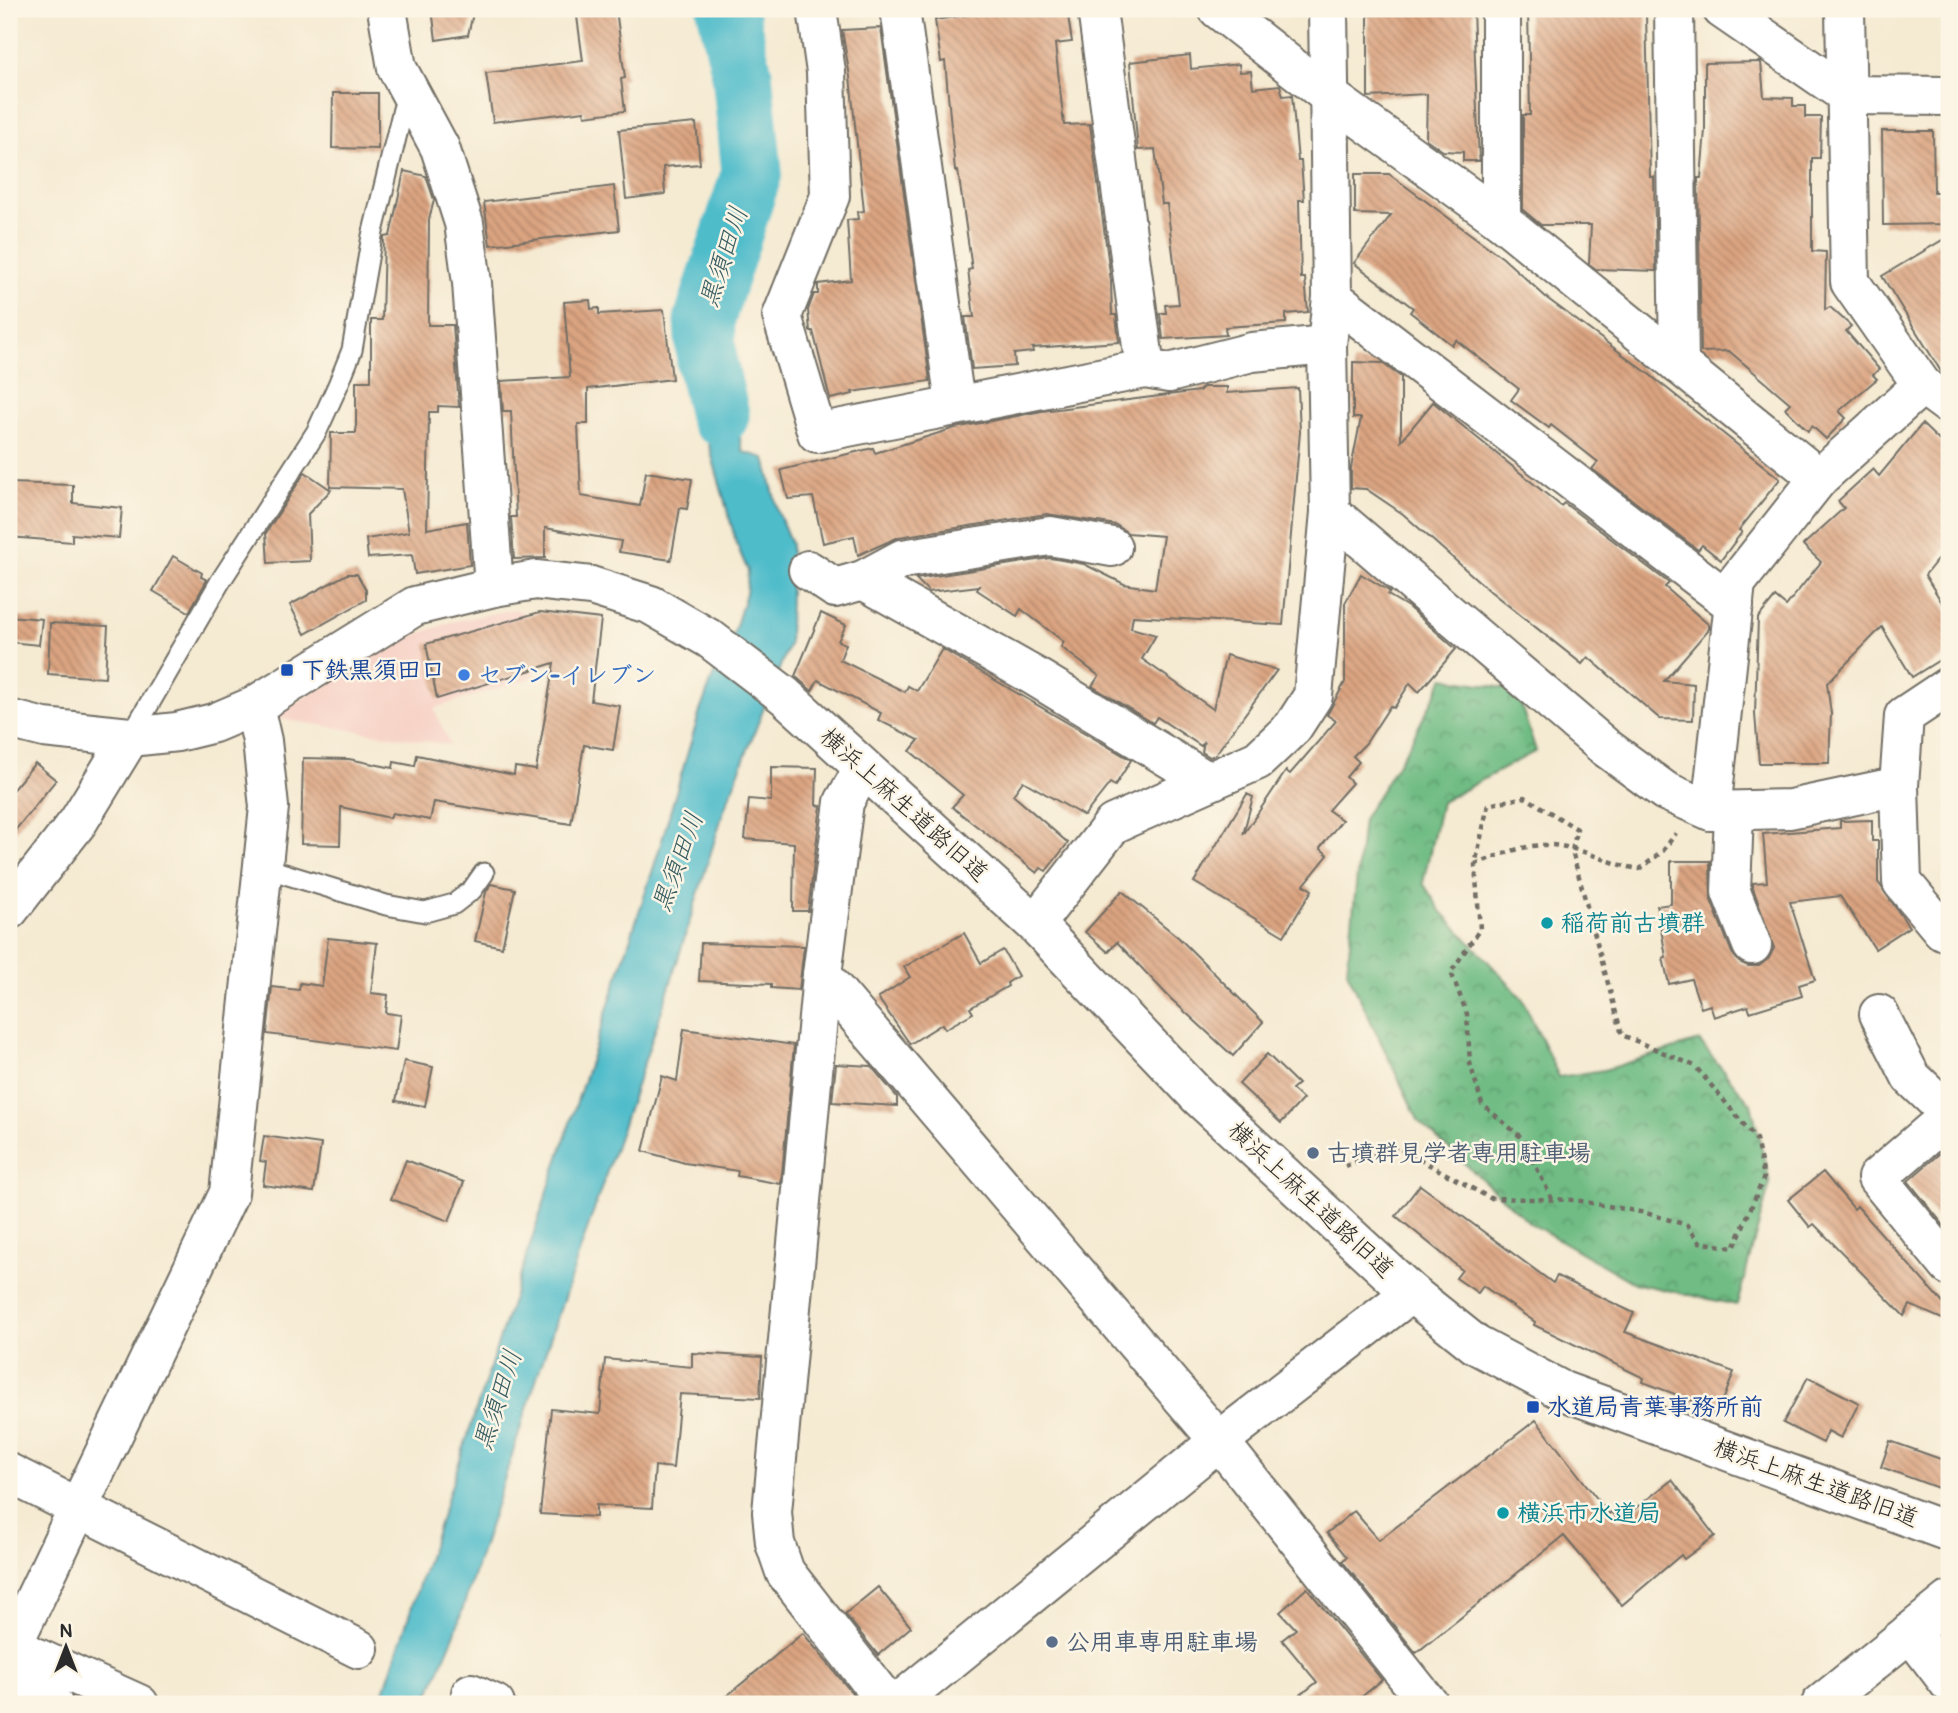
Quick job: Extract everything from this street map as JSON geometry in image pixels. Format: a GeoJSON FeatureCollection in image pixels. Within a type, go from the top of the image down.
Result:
{"type":"FeatureCollection","features":[{"type":"Feature","properties":{"kind":"street"},"geometry":{"type":"LineString","coordinates":[[9,719],[44,728],[130,737],[177,732],[214,723],[254,706],[415,606],[494,587],[472,283],[464,223],[440,148],[397,68],[387,9]]}},
{"type":"Feature","properties":{"kind":"street"},"geometry":{"type":"LineString","coordinates":[[817,9],[827,72],[830,196],[782,316],[817,433],[1145,369],[1169,373],[1252,352],[1327,345]]}},
{"type":"Feature","properties":{"kind":"street"},"geometry":{"type":"LineString","coordinates":[[900,9],[955,404]]}},
{"type":"Feature","properties":{"kind":"street"},"geometry":{"type":"LineString","coordinates":[[1097,9],[1145,369]]}},
{"type":"Feature","properties":{"kind":"street"},"geometry":{"type":"LineString","coordinates":[[1218,9],[1329,96],[1501,220],[1819,478]]}},
{"type":"Feature","properties":{"kind":"street"},"geometry":{"type":"LineString","coordinates":[[1035,924],[1113,824],[1258,760],[1293,727],[1313,696],[1330,512],[1327,345],[1332,297],[1328,9]]}},
{"type":"Feature","properties":{"kind":"street"},"geometry":{"type":"LineString","coordinates":[[1500,9],[1501,220]]}},
{"type":"Feature","properties":{"kind":"street"},"geometry":{"type":"LineString","coordinates":[[1674,9],[1679,365]]}},
{"type":"Feature","properties":{"kind":"street"},"geometry":{"type":"LineString","coordinates":[[1723,9],[1847,95],[1949,96]]}},
{"type":"Feature","properties":{"kind":"street"},"geometry":{"type":"LineString","coordinates":[[1752,945],[1731,892],[1712,808],[1736,583],[1819,478],[1936,395],[1850,282],[1845,9]]}},
{"type":"Feature","properties":{"kind":"street"},"geometry":{"type":"LineString","coordinates":[[1332,297],[1734,605]]}},
{"type":"Feature","properties":{"kind":"street"},"geometry":{"type":"LineString","coordinates":[[1330,512],[1605,747],[1665,791],[1712,808],[1790,809],[1899,786]]}},
{"type":"Feature","properties":{"kind":"street"},"geometry":{"type":"LineString","coordinates":[[808,570],[835,588],[863,580],[902,559],[1049,536],[1112,547]]}},
{"type":"Feature","properties":{"kind":"street","name":"横浜上麻生道路旧道"},"geometry":{"type":"LineString","coordinates":[[494,587],[536,580],[591,586],[651,605],[710,639],[785,695],[1035,924],[1198,1096],[1411,1293],[1476,1345],[1563,1391],[1949,1532]]}},
{"type":"Feature","properties":{"kind":"street"},"geometry":{"type":"LineString","coordinates":[[863,580],[1034,676],[1207,781]]}},
{"type":"Feature","properties":{"kind":"street"},"geometry":{"type":"LineString","coordinates":[[1949,686],[1904,716],[1899,786],[1902,882],[1942,930],[1949,933]]}},
{"type":"Feature","properties":{"kind":"street"},"geometry":{"type":"LineString","coordinates":[[139,1704],[10,1646],[229,1193],[269,807],[262,741],[254,706]]}},
{"type":"Feature","properties":{"kind":"street"},"geometry":{"type":"LineString","coordinates":[[9,910],[78,822],[130,737]]}},
{"type":"Feature","properties":{"kind":"street"},"geometry":{"type":"LineString","coordinates":[[863,769],[844,802],[822,975],[772,1512],[775,1543],[785,1572],[888,1704]]}},
{"type":"Feature","properties":{"kind":"street"},"geometry":{"type":"LineString","coordinates":[[822,975],[1219,1441],[1429,1704]]}},
{"type":"Feature","properties":{"kind":"street"},"geometry":{"type":"LineString","coordinates":[[1879,1014],[1912,1077],[1949,1115],[1877,1178],[1949,1266]]}},
{"type":"Feature","properties":{"kind":"street"},"geometry":{"type":"LineString","coordinates":[[897,1704],[1219,1441],[1411,1293]]}},
{"type":"Feature","properties":{"kind":"street"},"geometry":{"type":"LineString","coordinates":[[9,1473],[359,1649]]}},
{"type":"Feature","properties":{"kind":"street"},"geometry":{"type":"LineString","coordinates":[[1822,1704],[1949,1601]]}},
{"type":"Feature","properties":{"kind":"street"},"geometry":{"type":"LineString","coordinates":[[1910,1632],[1949,1683]]}},
{"type":"Feature","properties":{"kind":"street"},"geometry":{"type":"LineString","coordinates":[[9,1684],[53,1704]]}},
{"type":"Feature","properties":{"kind":"lane"},"geometry":{"type":"LineString","coordinates":[[130,737],[227,570],[317,431],[338,385],[352,350],[372,236],[403,110],[410,96]]}},
{"type":"Feature","properties":{"kind":"lane"},"geometry":{"type":"LineString","coordinates":[[262,867],[386,905],[425,912],[454,904],[472,890],[484,873]]}},
{"type":"Feature","properties":{"kind":"path"},"geometry":{"type":"LineString","coordinates":[[1345,1166],[1397,1147],[1490,1198],[1552,1199],[1646,1213],[1688,1225],[1699,1241],[1734,1248],[1764,1177],[1756,1139],[1695,1066],[1622,1034],[1572,851],[1577,829],[1525,797],[1488,805],[1475,865],[1480,929],[1451,972],[1467,1014],[1470,1063],[1482,1104],[1522,1138],[1552,1199]]}},
{"type":"Feature","properties":{"kind":"path"},"geometry":{"type":"LineString","coordinates":[[1475,865],[1514,850],[1550,844],[1618,866],[1640,869],[1712,808]]}},
{"type":"Feature","properties":{"kind":"shaded area"},"geometry":{"type":"Polygon","coordinates":[[[515,609],[524,613],[535,677],[434,708],[450,745],[273,718],[389,645],[451,622],[515,609]]]}},
{"type":"Feature","properties":{"kind":"green space"},"geometry":{"type":"Polygon","coordinates":[[[1444,678],[1516,690],[1536,751],[1441,802],[1423,883],[1441,911],[1522,998],[1559,1077],[1604,1070],[1699,1041],[1751,1104],[1770,1183],[1737,1305],[1634,1283],[1530,1223],[1419,1122],[1347,971],[1363,819],[1407,749],[1444,678]]]}},
{"type":"Feature","properties":{"kind":"water"},"geometry":{"type":"Polygon","coordinates":[[[717,331],[743,452],[765,458],[778,512],[791,544],[789,644],[724,810],[665,1001],[537,1377],[455,1633],[425,1704],[380,1704],[656,860],[700,711],[719,661],[733,636],[746,593],[748,571],[737,545],[698,406],[690,334],[717,331]]]}},
{"type":"Feature","properties":{"kind":"building"},"geometry":{"type":"Polygon","coordinates":[[[432,9],[474,9],[468,35],[436,40],[432,9]]]}},
{"type":"Feature","properties":{"kind":"building"},"geometry":{"type":"Polygon","coordinates":[[[576,9],[616,9],[625,78],[621,79],[625,111],[585,116],[584,111],[493,122],[486,73],[583,61],[576,9]]]}},
{"type":"Feature","properties":{"kind":"building"},"geometry":{"type":"Polygon","coordinates":[[[1005,9],[1067,9],[1072,42],[1055,44],[1064,125],[1090,124],[1111,281],[1112,315],[1116,315],[1119,342],[1032,348],[1033,352],[1014,354],[1015,366],[972,369],[965,317],[974,317],[968,270],[972,269],[958,171],[955,171],[945,61],[941,62],[935,20],[1005,9]]]}},
{"type":"Feature","properties":{"kind":"building"},"geometry":{"type":"Polygon","coordinates":[[[1368,9],[1473,10],[1479,161],[1463,161],[1463,152],[1443,151],[1426,139],[1427,94],[1368,97],[1368,9]]]}},
{"type":"Feature","properties":{"kind":"building"},"geometry":{"type":"Polygon","coordinates":[[[1528,9],[1639,9],[1639,12],[1646,13],[1650,177],[1654,177],[1656,271],[1596,269],[1589,264],[1591,225],[1541,225],[1523,210],[1523,115],[1530,115],[1528,9]]]}},
{"type":"Feature","properties":{"kind":"building"},"geometry":{"type":"Polygon","coordinates":[[[881,28],[930,381],[852,392],[853,394],[830,399],[813,331],[810,331],[808,310],[814,294],[818,294],[818,284],[851,280],[847,220],[858,219],[857,212],[864,211],[850,77],[842,30],[881,28]]]}},
{"type":"Feature","properties":{"kind":"building"},"geometry":{"type":"Polygon","coordinates":[[[1190,55],[1191,69],[1239,64],[1240,72],[1251,71],[1253,88],[1280,85],[1283,96],[1292,95],[1304,200],[1299,200],[1301,278],[1305,278],[1308,312],[1286,314],[1286,323],[1225,327],[1226,335],[1163,339],[1160,313],[1166,313],[1165,305],[1179,304],[1167,204],[1162,204],[1155,149],[1138,150],[1130,62],[1190,55]]]}},
{"type":"Feature","properties":{"kind":"building"},"geometry":{"type":"Polygon","coordinates":[[[1761,62],[1764,97],[1793,98],[1793,106],[1805,106],[1805,117],[1821,117],[1820,158],[1812,158],[1812,251],[1826,252],[1825,310],[1830,307],[1851,326],[1846,331],[1879,369],[1873,375],[1877,379],[1839,411],[1846,418],[1826,439],[1812,426],[1808,431],[1785,408],[1790,403],[1729,351],[1701,352],[1698,178],[1701,178],[1705,130],[1705,63],[1761,62]]]}},
{"type":"Feature","properties":{"kind":"building"},"geometry":{"type":"Polygon","coordinates":[[[333,93],[378,93],[378,149],[332,148],[333,93]]]}},
{"type":"Feature","properties":{"kind":"building"},"geometry":{"type":"Polygon","coordinates":[[[696,123],[700,164],[663,167],[665,194],[626,199],[619,130],[696,123]]]}},
{"type":"Feature","properties":{"kind":"building"},"geometry":{"type":"Polygon","coordinates":[[[1882,131],[1933,131],[1934,192],[1949,192],[1949,224],[1883,225],[1882,131]]]}},
{"type":"Feature","properties":{"kind":"building"},"geometry":{"type":"Polygon","coordinates":[[[404,171],[426,176],[434,200],[429,220],[428,325],[453,325],[459,407],[438,406],[438,412],[429,412],[427,529],[467,522],[470,565],[415,574],[412,555],[368,558],[366,539],[409,532],[402,489],[330,487],[331,433],[356,433],[356,381],[371,381],[371,320],[382,320],[384,237],[390,236],[404,171]]]}},
{"type":"Feature","properties":{"kind":"building"},"geometry":{"type":"Polygon","coordinates":[[[1355,174],[1389,174],[1503,258],[1548,299],[1649,374],[1780,479],[1739,530],[1742,532],[1721,560],[1702,545],[1698,550],[1592,469],[1598,462],[1551,425],[1549,428],[1511,400],[1519,389],[1456,340],[1452,345],[1410,312],[1413,308],[1354,263],[1391,215],[1355,214],[1355,174]]]}},
{"type":"Feature","properties":{"kind":"building"},"geometry":{"type":"Polygon","coordinates":[[[614,186],[619,230],[490,245],[484,202],[614,186]]]}},
{"type":"Feature","properties":{"kind":"building"},"geometry":{"type":"Polygon","coordinates":[[[1949,236],[1949,378],[1942,373],[1882,276],[1949,236]]]}},
{"type":"Feature","properties":{"kind":"building"},"geometry":{"type":"Polygon","coordinates":[[[590,300],[591,309],[599,308],[599,314],[664,310],[672,379],[588,389],[588,424],[578,424],[581,496],[640,506],[646,472],[692,479],[687,509],[680,508],[671,560],[619,552],[621,541],[545,528],[545,558],[514,559],[511,517],[516,517],[511,411],[503,411],[501,381],[570,377],[564,302],[590,300]]]}},
{"type":"Feature","properties":{"kind":"building"},"geometry":{"type":"Polygon","coordinates":[[[1353,362],[1382,363],[1401,377],[1401,441],[1433,402],[1561,506],[1564,503],[1669,583],[1665,587],[1709,625],[1709,629],[1664,681],[1694,684],[1693,720],[1660,719],[1588,657],[1582,664],[1490,591],[1403,514],[1366,489],[1351,488],[1351,468],[1361,418],[1353,418],[1353,362]]]}},
{"type":"Feature","properties":{"kind":"building"},"geometry":{"type":"Polygon","coordinates":[[[1203,387],[1227,387],[1227,393],[1298,388],[1300,432],[1283,625],[1133,616],[1131,628],[1156,635],[1142,659],[1213,709],[1226,655],[1277,670],[1215,755],[1210,757],[1202,752],[1204,741],[1201,746],[1157,717],[1153,723],[1092,686],[1099,676],[1061,647],[1064,642],[1021,609],[1017,616],[977,590],[979,586],[929,592],[916,579],[1050,558],[1084,564],[1124,584],[1155,589],[1163,536],[1128,533],[1116,525],[1047,514],[899,537],[858,555],[854,536],[823,543],[813,497],[788,499],[781,470],[873,448],[875,453],[955,428],[1042,411],[1199,391],[1203,387]]]}},
{"type":"Feature","properties":{"kind":"building"},"geometry":{"type":"Polygon","coordinates":[[[1922,424],[1949,450],[1949,545],[1925,575],[1949,614],[1949,654],[1912,677],[1882,627],[1827,683],[1831,714],[1829,763],[1759,763],[1755,714],[1758,618],[1775,597],[1786,606],[1821,562],[1803,545],[1844,508],[1838,501],[1873,469],[1879,476],[1922,424]]]}},
{"type":"Feature","properties":{"kind":"building"},"geometry":{"type":"Polygon","coordinates":[[[305,472],[331,490],[308,514],[310,561],[268,563],[266,533],[305,472]]]}},
{"type":"Feature","properties":{"kind":"building"},"geometry":{"type":"Polygon","coordinates":[[[9,483],[73,485],[73,503],[122,508],[119,538],[72,534],[72,542],[9,537],[9,483]]]}},
{"type":"Feature","properties":{"kind":"building"},"geometry":{"type":"Polygon","coordinates":[[[173,556],[202,573],[201,577],[207,580],[189,612],[153,591],[173,556]]]}},
{"type":"Feature","properties":{"kind":"building"},"geometry":{"type":"Polygon","coordinates":[[[347,574],[357,574],[366,590],[366,600],[305,634],[290,605],[347,574]]]}},
{"type":"Feature","properties":{"kind":"building"},"geometry":{"type":"Polygon","coordinates":[[[1361,574],[1390,592],[1388,595],[1408,607],[1456,649],[1419,692],[1410,683],[1394,708],[1390,706],[1366,743],[1353,756],[1359,762],[1346,777],[1352,783],[1328,810],[1342,820],[1320,848],[1328,855],[1304,885],[1312,890],[1284,936],[1194,882],[1247,794],[1253,797],[1243,835],[1286,771],[1290,774],[1336,721],[1327,715],[1345,682],[1345,603],[1361,574]]]}},
{"type":"Feature","properties":{"kind":"building"},"geometry":{"type":"Polygon","coordinates":[[[540,612],[601,619],[591,701],[620,706],[613,750],[584,745],[571,824],[434,802],[430,820],[392,813],[390,818],[341,807],[340,845],[301,844],[303,758],[349,759],[393,768],[394,762],[415,766],[417,755],[514,775],[515,767],[536,770],[554,663],[437,699],[426,644],[540,612]]]}},
{"type":"Feature","properties":{"kind":"building"},"geometry":{"type":"Polygon","coordinates":[[[821,613],[846,625],[838,641],[846,644],[840,660],[905,692],[908,686],[917,691],[942,649],[1131,760],[1115,786],[1110,783],[1084,816],[1023,781],[1013,795],[1068,843],[1046,871],[1041,868],[1037,873],[952,807],[963,795],[910,751],[919,740],[878,720],[881,713],[818,680],[812,691],[795,676],[821,613]]]}},
{"type":"Feature","properties":{"kind":"building"},"geometry":{"type":"Polygon","coordinates":[[[9,616],[42,619],[39,645],[9,642],[9,616]]]}},
{"type":"Feature","properties":{"kind":"building"},"geometry":{"type":"Polygon","coordinates":[[[50,623],[108,626],[105,678],[48,674],[50,623]]]}},
{"type":"Feature","properties":{"kind":"building"},"geometry":{"type":"Polygon","coordinates":[[[35,763],[56,780],[9,838],[9,794],[35,763]]]}},
{"type":"Feature","properties":{"kind":"building"},"geometry":{"type":"Polygon","coordinates":[[[771,767],[817,768],[816,805],[821,806],[808,911],[793,911],[794,843],[745,839],[749,799],[771,801],[771,767]]]}},
{"type":"Feature","properties":{"kind":"building"},"geometry":{"type":"Polygon","coordinates":[[[1872,820],[1872,841],[1878,841],[1878,882],[1909,927],[1875,949],[1840,896],[1790,902],[1815,980],[1799,985],[1802,996],[1750,1012],[1748,1006],[1714,1017],[1710,1005],[1701,1008],[1691,979],[1669,984],[1657,906],[1671,904],[1671,861],[1710,861],[1711,900],[1732,953],[1739,962],[1748,966],[1759,966],[1769,958],[1774,948],[1753,888],[1753,883],[1767,882],[1763,834],[1840,828],[1840,821],[1872,820]]]}},
{"type":"Feature","properties":{"kind":"building"},"geometry":{"type":"Polygon","coordinates":[[[491,884],[515,889],[502,947],[475,941],[486,892],[491,884]]]}},
{"type":"Feature","properties":{"kind":"building"},"geometry":{"type":"Polygon","coordinates":[[[1122,891],[1179,938],[1263,1022],[1233,1056],[1170,998],[1117,942],[1108,952],[1085,932],[1122,891]]]}},
{"type":"Feature","properties":{"kind":"building"},"geometry":{"type":"Polygon","coordinates":[[[964,933],[981,963],[1003,950],[1018,976],[1007,983],[1008,986],[970,1008],[973,1013],[945,1029],[942,1024],[910,1044],[878,998],[910,977],[904,967],[964,933]]]}},
{"type":"Feature","properties":{"kind":"building"},"geometry":{"type":"Polygon","coordinates":[[[328,938],[377,943],[371,993],[388,995],[386,1013],[401,1015],[396,1051],[267,1034],[272,987],[299,990],[300,983],[322,986],[328,938]]]}},
{"type":"Feature","properties":{"kind":"building"},"geometry":{"type":"Polygon","coordinates":[[[701,943],[804,946],[799,990],[771,988],[771,984],[699,981],[701,943]]]}},
{"type":"Feature","properties":{"kind":"building"},"geometry":{"type":"Polygon","coordinates":[[[684,1029],[794,1045],[781,1184],[737,1176],[738,1171],[685,1163],[643,1151],[662,1076],[677,1081],[684,1029]]]}},
{"type":"Feature","properties":{"kind":"building"},"geometry":{"type":"Polygon","coordinates":[[[1267,1054],[1298,1084],[1292,1089],[1303,1099],[1281,1123],[1239,1084],[1267,1054]]]}},
{"type":"Feature","properties":{"kind":"building"},"geometry":{"type":"Polygon","coordinates":[[[404,1061],[433,1067],[425,1106],[396,1101],[404,1061]]]}},
{"type":"Feature","properties":{"kind":"building"},"geometry":{"type":"Polygon","coordinates":[[[836,1064],[871,1066],[897,1097],[897,1106],[832,1102],[836,1064]]]}},
{"type":"Feature","properties":{"kind":"building"},"geometry":{"type":"Polygon","coordinates":[[[264,1136],[321,1144],[314,1192],[263,1185],[266,1162],[260,1161],[264,1136]]]}},
{"type":"Feature","properties":{"kind":"building"},"geometry":{"type":"Polygon","coordinates":[[[1949,1145],[1949,1232],[1908,1181],[1949,1145]]]}},
{"type":"Feature","properties":{"kind":"building"},"geometry":{"type":"Polygon","coordinates":[[[406,1160],[464,1182],[449,1221],[391,1199],[406,1160]]]}},
{"type":"Feature","properties":{"kind":"building"},"geometry":{"type":"Polygon","coordinates":[[[1823,1172],[1854,1209],[1857,1206],[1949,1310],[1949,1322],[1910,1305],[1904,1316],[1814,1224],[1810,1227],[1788,1200],[1823,1172]]]}},
{"type":"Feature","properties":{"kind":"building"},"geometry":{"type":"Polygon","coordinates":[[[1420,1185],[1553,1283],[1557,1276],[1634,1313],[1625,1332],[1734,1372],[1719,1411],[1643,1382],[1644,1378],[1534,1325],[1535,1322],[1483,1286],[1478,1293],[1456,1278],[1462,1270],[1396,1216],[1420,1185]]]}},
{"type":"Feature","properties":{"kind":"building"},"geometry":{"type":"Polygon","coordinates":[[[692,1353],[762,1357],[760,1398],[680,1394],[673,1468],[655,1466],[652,1508],[596,1505],[596,1517],[540,1514],[551,1409],[600,1414],[605,1359],[692,1367],[692,1353]]]}},
{"type":"Feature","properties":{"kind":"building"},"geometry":{"type":"Polygon","coordinates":[[[1808,1377],[1859,1403],[1841,1438],[1828,1431],[1823,1443],[1783,1423],[1808,1377]]]}},
{"type":"Feature","properties":{"kind":"building"},"geometry":{"type":"Polygon","coordinates":[[[1536,1420],[1609,1514],[1611,1512],[1619,1521],[1672,1480],[1715,1536],[1684,1559],[1681,1555],[1622,1605],[1564,1536],[1416,1653],[1342,1561],[1347,1557],[1327,1533],[1354,1511],[1379,1540],[1536,1420]]]}},
{"type":"Feature","properties":{"kind":"building"},"geometry":{"type":"Polygon","coordinates":[[[1890,1441],[1949,1462],[1949,1492],[1881,1467],[1890,1441]]]}},
{"type":"Feature","properties":{"kind":"building"},"geometry":{"type":"Polygon","coordinates":[[[878,1587],[911,1627],[878,1655],[845,1614],[878,1587]]]}},
{"type":"Feature","properties":{"kind":"building"},"geometry":{"type":"Polygon","coordinates":[[[1307,1588],[1382,1680],[1353,1704],[1289,1704],[1317,1682],[1282,1640],[1296,1629],[1280,1612],[1307,1588]]]}},
{"type":"Feature","properties":{"kind":"building"},"geometry":{"type":"Polygon","coordinates":[[[803,1633],[853,1694],[839,1704],[717,1704],[803,1633]]]}},
{"type":"Feature","properties":{"kind":"waterway","name":"黒須田川"},"geometry":{"type":"LineString","coordinates":[[719,415],[707,363],[704,321],[752,172],[742,74],[727,9]]}},
{"type":"Feature","properties":{"kind":"place","name":"下鉄黒須田口"},"geometry":{"type":"Point","coordinates":[287,670]}},
{"type":"Feature","properties":{"kind":"place","name":"セブン-イレブン"},"geometry":{"type":"Point","coordinates":[464,675]}},
{"type":"Feature","properties":{"kind":"place","name":"稲荷前古墳群"},"geometry":{"type":"Point","coordinates":[1547,923]}},
{"type":"Feature","properties":{"kind":"place","name":"古墳群見学者専用駐車場"},"geometry":{"type":"Point","coordinates":[1313,1153]}},
{"type":"Feature","properties":{"kind":"place","name":"水道局青葉事務所前"},"geometry":{"type":"Point","coordinates":[1533,1407]}},
{"type":"Feature","properties":{"kind":"place","name":"横浜市水道局"},"geometry":{"type":"Point","coordinates":[1503,1513]}},
{"type":"Feature","properties":{"kind":"place","name":"公用車専用駐車場"},"geometry":{"type":"Point","coordinates":[1052,1642]}}]}
